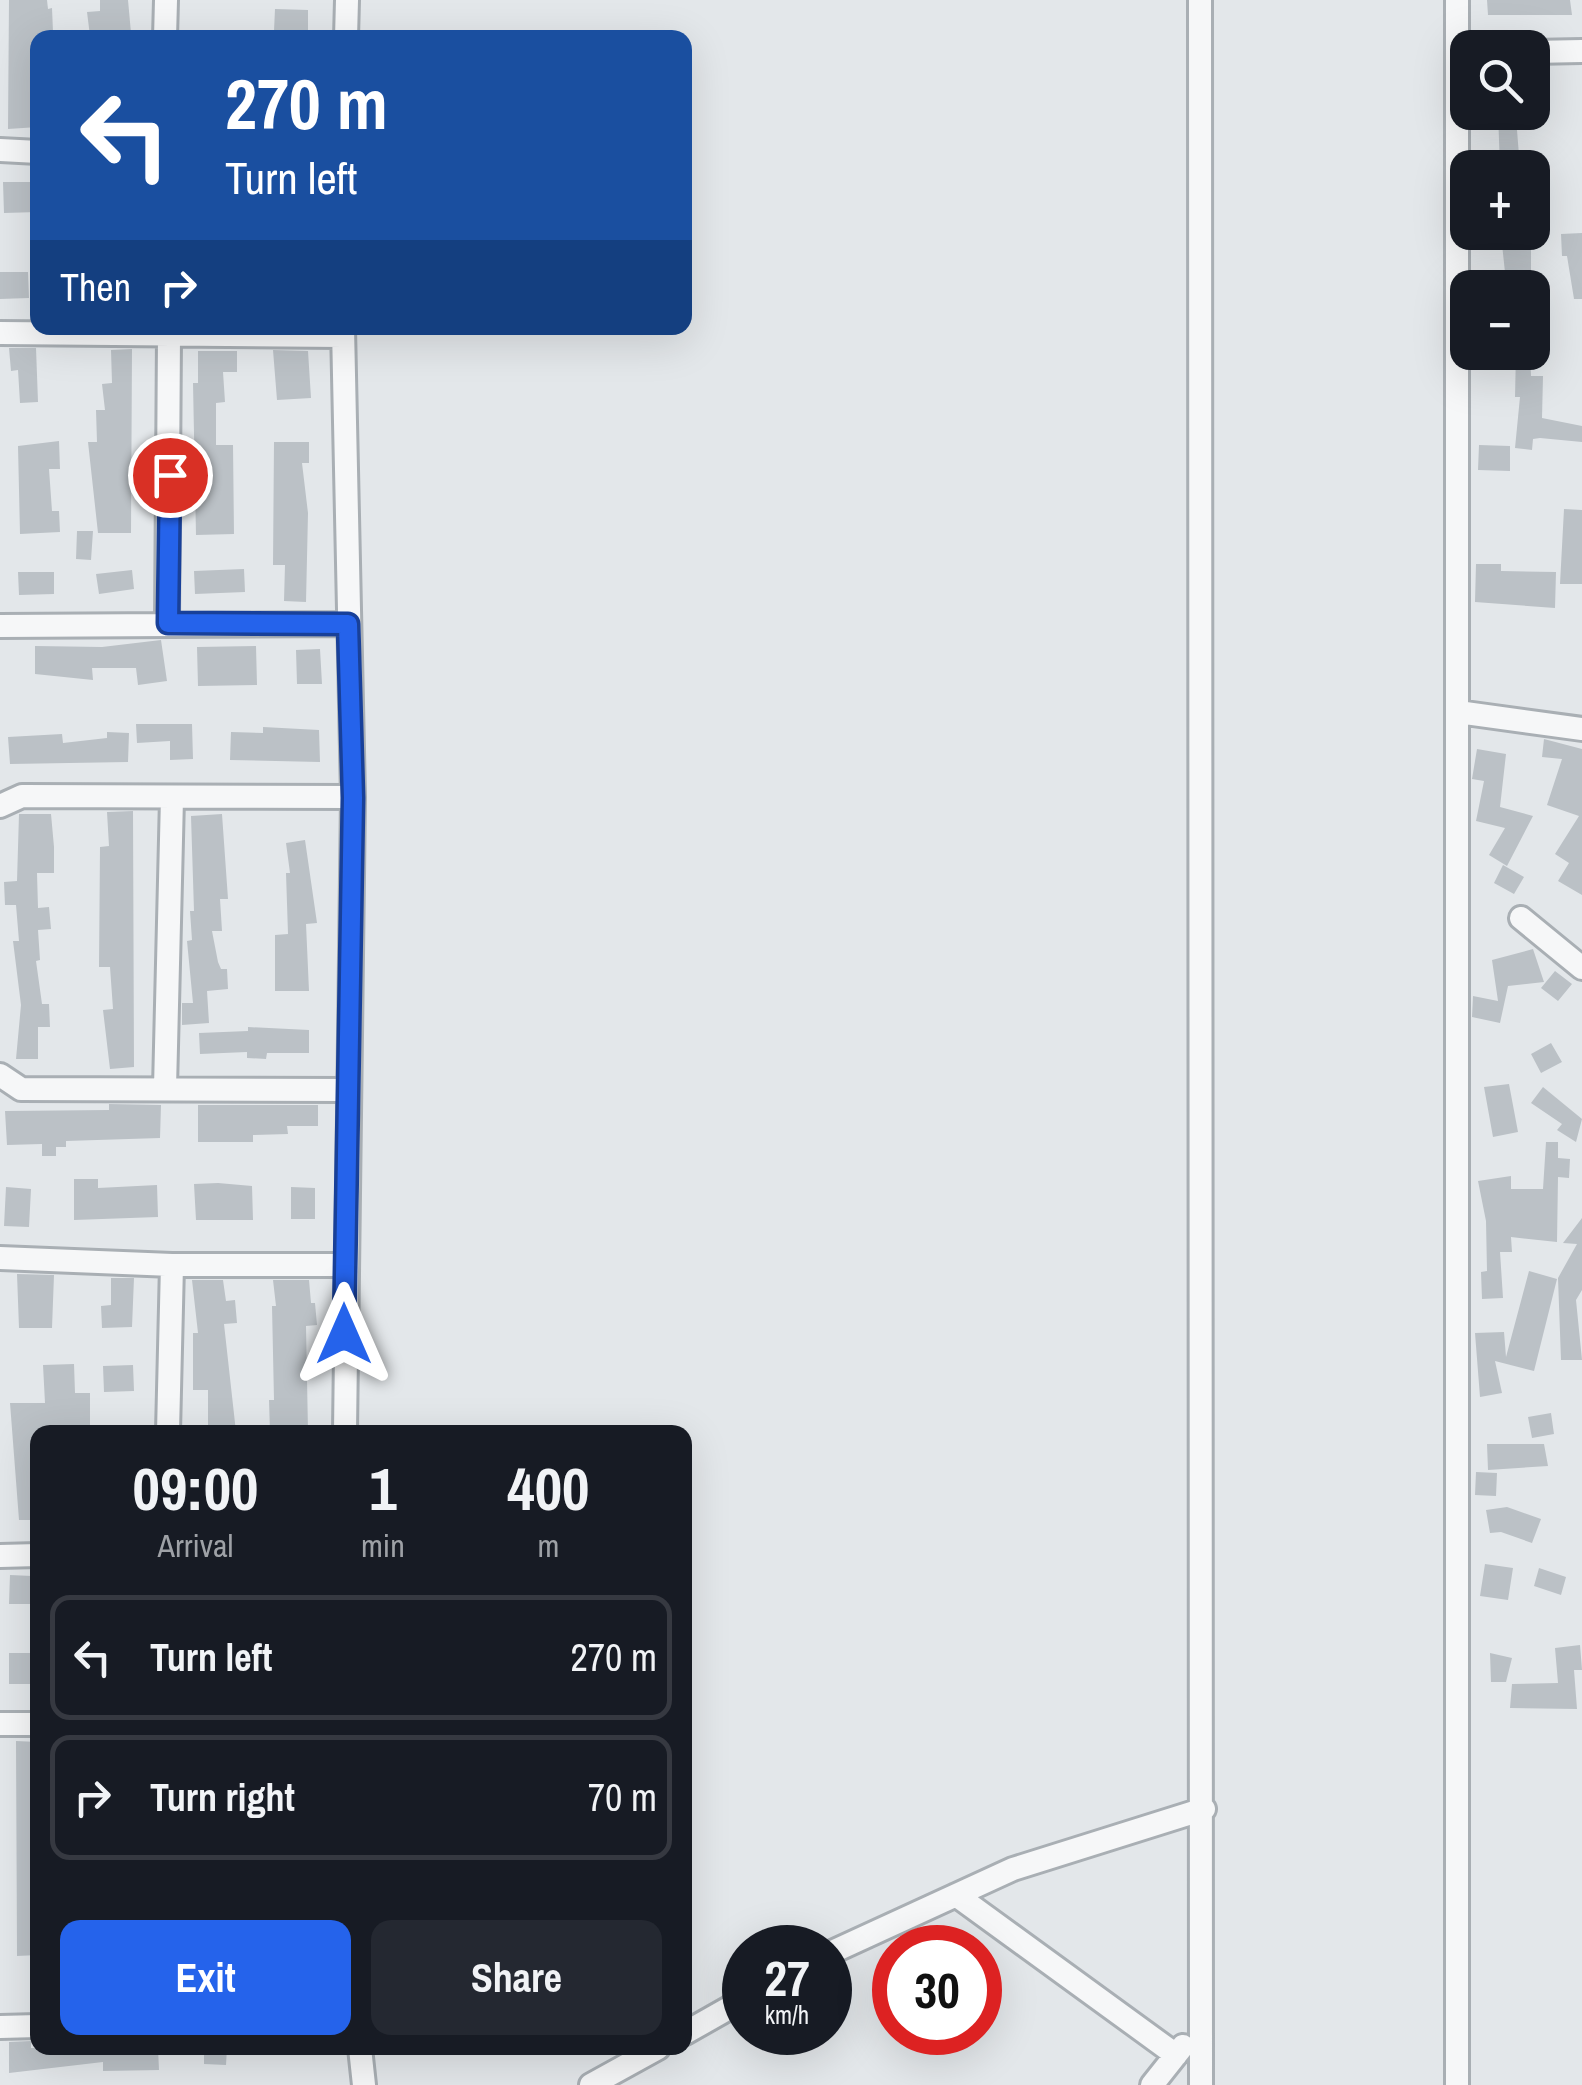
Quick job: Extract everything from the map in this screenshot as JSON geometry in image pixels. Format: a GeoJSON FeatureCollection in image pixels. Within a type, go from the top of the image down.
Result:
{"type":"FeatureCollection","features":[{"type":"Feature","properties":{"kind":"street"},"geometry":{"type":"LineString","coordinates":[[165,30],[166,0]]}},
{"type":"Feature","properties":{"kind":"street"},"geometry":{"type":"LineString","coordinates":[[346,30],[347,0]]}},
{"type":"Feature","properties":{"kind":"street"},"geometry":{"type":"LineString","coordinates":[[1200,0],[1204,1810],[1201,2085]]}},
{"type":"Feature","properties":{"kind":"street"},"geometry":{"type":"LineString","coordinates":[[1457,0],[1460,30]]}},
{"type":"Feature","properties":{"kind":"street"},"geometry":{"type":"LineString","coordinates":[[1550,51],[1582,50]]}},
{"type":"Feature","properties":{"kind":"street"},"geometry":{"type":"LineString","coordinates":[[1457,2085],[1462,130]]}},
{"type":"Feature","properties":{"kind":"street"},"geometry":{"type":"LineString","coordinates":[[0,150],[30,152]]}},
{"type":"Feature","properties":{"kind":"street"},"geometry":{"type":"LineString","coordinates":[[0,333],[30,334]]}},
{"type":"Feature","properties":{"kind":"street"},"geometry":{"type":"LineString","coordinates":[[113,335],[212,335]]}},
{"type":"Feature","properties":{"kind":"street"},"geometry":{"type":"LineString","coordinates":[[343,335],[353,798],[344,1265],[345,1425]]}},
{"type":"Feature","properties":{"kind":"street"},"geometry":{"type":"LineString","coordinates":[[168,623],[169,336]]}},
{"type":"Feature","properties":{"kind":"street"},"geometry":{"type":"LineString","coordinates":[[0,626],[348,624]]}},
{"type":"Feature","properties":{"kind":"street"},"geometry":{"type":"LineString","coordinates":[[1458,712],[1582,729]]}},
{"type":"Feature","properties":{"kind":"street"},"geometry":{"type":"LineString","coordinates":[[0,806],[22,796],[353,798]]}},
{"type":"Feature","properties":{"kind":"street"},"geometry":{"type":"LineString","coordinates":[[165,1088],[172,798]]}},
{"type":"Feature","properties":{"kind":"street"},"geometry":{"type":"LineString","coordinates":[[1521,918],[1582,968]]}},
{"type":"Feature","properties":{"kind":"street"},"geometry":{"type":"LineString","coordinates":[[0,1075],[21,1089],[347,1090]]}},
{"type":"Feature","properties":{"kind":"street"},"geometry":{"type":"LineString","coordinates":[[0,1258],[172,1266],[344,1265]]}},
{"type":"Feature","properties":{"kind":"street"},"geometry":{"type":"LineString","coordinates":[[168,1425],[172,1266]]}},
{"type":"Feature","properties":{"kind":"street"},"geometry":{"type":"LineString","coordinates":[[0,1556],[30,1556]]}},
{"type":"Feature","properties":{"kind":"street"},"geometry":{"type":"LineString","coordinates":[[0,1724],[30,1724]]}},
{"type":"Feature","properties":{"kind":"street"},"geometry":{"type":"LineString","coordinates":[[852,1943],[956,1895],[1095,1840],[1204,1810]]}},
{"type":"Feature","properties":{"kind":"street"},"geometry":{"type":"LineString","coordinates":[[956,1895],[1176,2055]]}},
{"type":"Feature","properties":{"kind":"street"},"geometry":{"type":"LineString","coordinates":[[692,2028],[722,2012]]}},
{"type":"Feature","properties":{"kind":"street"},"geometry":{"type":"LineString","coordinates":[[1152,2085],[1200,2023]]}},
{"type":"Feature","properties":{"kind":"street"},"geometry":{"type":"LineString","coordinates":[[0,2028],[30,2026]]}},
{"type":"Feature","properties":{"kind":"street"},"geometry":{"type":"LineString","coordinates":[[361,2055],[364,2085]]}},
{"type":"Feature","properties":{"kind":"street"},"geometry":{"type":"LineString","coordinates":[[591,2085],[645,2055]]}},
{"type":"Feature","properties":{"kind":"building"},"geometry":{"type":"Polygon","coordinates":[[[9,0],[47,0],[48,9],[52,8],[53,30],[30,30],[30,128],[8,129],[9,0]]]}},
{"type":"Feature","properties":{"kind":"building"},"geometry":{"type":"Polygon","coordinates":[[[100,0],[128,0],[131,30],[89,30],[87,12],[100,11],[100,0]]]}},
{"type":"Feature","properties":{"kind":"building"},"geometry":{"type":"Polygon","coordinates":[[[1487,0],[1570,0],[1572,15],[1488,15],[1487,0]]]}},
{"type":"Feature","properties":{"kind":"building"},"geometry":{"type":"Polygon","coordinates":[[[275,9],[308,10],[308,30],[274,30],[275,9]]]}},
{"type":"Feature","properties":{"kind":"building"},"geometry":{"type":"Polygon","coordinates":[[[1499,130],[1517,130],[1519,150],[1499,150],[1499,130]]]}},
{"type":"Feature","properties":{"kind":"building"},"geometry":{"type":"Polygon","coordinates":[[[3,182],[30,182],[30,212],[4,213],[3,182]]]}},
{"type":"Feature","properties":{"kind":"building"},"geometry":{"type":"Polygon","coordinates":[[[1582,233],[1582,299],[1574,299],[1567,256],[1562,256],[1561,234],[1582,233]]]}},
{"type":"Feature","properties":{"kind":"building"},"geometry":{"type":"Polygon","coordinates":[[[1503,250],[1531,250],[1531,270],[1505,270],[1503,250]]]}},
{"type":"Feature","properties":{"kind":"building"},"geometry":{"type":"Polygon","coordinates":[[[0,272],[28,272],[29,298],[0,299],[0,272]]]}},
{"type":"Feature","properties":{"kind":"building"},"geometry":{"type":"Polygon","coordinates":[[[9,348],[36,348],[38,402],[20,403],[18,370],[11,371],[9,348]]]}},
{"type":"Feature","properties":{"kind":"building"},"geometry":{"type":"Polygon","coordinates":[[[132,349],[131,533],[98,533],[88,442],[97,442],[96,410],[105,410],[102,384],[112,383],[111,350],[132,349]]]}},
{"type":"Feature","properties":{"kind":"building"},"geometry":{"type":"Polygon","coordinates":[[[273,350],[308,351],[311,398],[277,400],[273,350]]]}},
{"type":"Feature","properties":{"kind":"building"},"geometry":{"type":"Polygon","coordinates":[[[198,351],[237,351],[237,372],[223,372],[225,402],[216,403],[216,445],[233,445],[234,534],[196,535],[193,383],[198,383],[198,351]]]}},
{"type":"Feature","properties":{"kind":"building"},"geometry":{"type":"Polygon","coordinates":[[[1516,370],[1531,370],[1531,376],[1543,376],[1542,418],[1582,426],[1582,442],[1540,438],[1533,439],[1532,450],[1515,448],[1520,397],[1515,397],[1516,370]]]}},
{"type":"Feature","properties":{"kind":"building"},"geometry":{"type":"Polygon","coordinates":[[[59,441],[60,469],[49,469],[52,511],[59,511],[60,532],[20,534],[18,446],[59,441]]]}},
{"type":"Feature","properties":{"kind":"building"},"geometry":{"type":"Polygon","coordinates":[[[274,442],[309,442],[309,463],[302,463],[308,513],[306,602],[284,601],[285,565],[273,565],[274,442]]]}},
{"type":"Feature","properties":{"kind":"building"},"geometry":{"type":"Polygon","coordinates":[[[1479,445],[1510,446],[1510,471],[1478,470],[1479,445]]]}},
{"type":"Feature","properties":{"kind":"building"},"geometry":{"type":"Polygon","coordinates":[[[1564,509],[1582,510],[1582,584],[1560,584],[1564,509]]]}},
{"type":"Feature","properties":{"kind":"building"},"geometry":{"type":"Polygon","coordinates":[[[77,531],[93,531],[91,560],[76,559],[77,531]]]}},
{"type":"Feature","properties":{"kind":"building"},"geometry":{"type":"Polygon","coordinates":[[[1476,564],[1501,564],[1501,571],[1556,572],[1555,608],[1475,602],[1476,564]]]}},
{"type":"Feature","properties":{"kind":"building"},"geometry":{"type":"Polygon","coordinates":[[[244,569],[245,592],[195,594],[194,571],[244,569]]]}},
{"type":"Feature","properties":{"kind":"building"},"geometry":{"type":"Polygon","coordinates":[[[132,570],[134,589],[99,594],[96,574],[132,570]]]}},
{"type":"Feature","properties":{"kind":"building"},"geometry":{"type":"Polygon","coordinates":[[[18,572],[54,572],[54,594],[19,595],[18,572]]]}},
{"type":"Feature","properties":{"kind":"building"},"geometry":{"type":"Polygon","coordinates":[[[161,640],[167,681],[138,685],[136,668],[92,668],[93,680],[35,674],[35,646],[102,647],[161,640]]]}},
{"type":"Feature","properties":{"kind":"building"},"geometry":{"type":"Polygon","coordinates":[[[256,646],[257,685],[198,686],[197,647],[256,646]]]}},
{"type":"Feature","properties":{"kind":"building"},"geometry":{"type":"Polygon","coordinates":[[[320,649],[322,684],[297,684],[296,650],[320,649]]]}},
{"type":"Feature","properties":{"kind":"building"},"geometry":{"type":"Polygon","coordinates":[[[136,724],[192,724],[193,759],[170,760],[170,741],[137,743],[136,724]]]}},
{"type":"Feature","properties":{"kind":"building"},"geometry":{"type":"Polygon","coordinates":[[[263,727],[319,730],[320,762],[230,760],[231,732],[263,733],[263,727]]]}},
{"type":"Feature","properties":{"kind":"building"},"geometry":{"type":"Polygon","coordinates":[[[107,732],[129,733],[128,762],[10,764],[8,737],[62,734],[63,743],[107,738],[107,732]]]}},
{"type":"Feature","properties":{"kind":"building"},"geometry":{"type":"Polygon","coordinates":[[[1544,739],[1582,749],[1582,895],[1558,881],[1569,863],[1555,854],[1579,816],[1547,805],[1562,759],[1542,757],[1544,739]]]}},
{"type":"Feature","properties":{"kind":"building"},"geometry":{"type":"Polygon","coordinates":[[[1477,749],[1506,754],[1500,807],[1533,816],[1507,866],[1489,855],[1505,828],[1476,821],[1484,781],[1472,779],[1477,749]]]}},
{"type":"Feature","properties":{"kind":"building"},"geometry":{"type":"Polygon","coordinates":[[[133,811],[134,1067],[110,1069],[103,1010],[113,1009],[110,967],[99,967],[100,847],[109,846],[107,812],[133,811]]]}},
{"type":"Feature","properties":{"kind":"building"},"geometry":{"type":"Polygon","coordinates":[[[19,814],[51,814],[54,847],[54,873],[37,873],[38,908],[49,907],[51,929],[38,930],[40,960],[36,961],[42,1004],[49,1004],[50,1027],[38,1027],[38,1059],[16,1059],[21,1005],[13,941],[19,941],[16,905],[5,905],[4,882],[17,881],[19,814]]]}},
{"type":"Feature","properties":{"kind":"building"},"geometry":{"type":"Polygon","coordinates":[[[222,814],[228,899],[220,899],[222,931],[212,931],[218,962],[221,969],[227,969],[228,989],[207,991],[209,1023],[182,1025],[182,1003],[193,1003],[187,941],[192,940],[190,911],[194,911],[191,816],[222,814]]]}},
{"type":"Feature","properties":{"kind":"building"},"geometry":{"type":"Polygon","coordinates":[[[305,840],[317,923],[306,924],[309,991],[275,991],[275,935],[288,934],[286,873],[290,873],[286,843],[305,840]]]}},
{"type":"Feature","properties":{"kind":"building"},"geometry":{"type":"Polygon","coordinates":[[[1503,865],[1524,877],[1514,894],[1494,883],[1503,865]]]}},
{"type":"Feature","properties":{"kind":"building"},"geometry":{"type":"Polygon","coordinates":[[[1533,949],[1544,982],[1508,986],[1500,1023],[1472,1017],[1473,996],[1498,1001],[1492,960],[1533,949]]]}},
{"type":"Feature","properties":{"kind":"building"},"geometry":{"type":"Polygon","coordinates":[[[1555,971],[1572,984],[1558,1001],[1541,988],[1555,971]]]}},
{"type":"Feature","properties":{"kind":"building"},"geometry":{"type":"Polygon","coordinates":[[[248,1027],[309,1030],[309,1053],[267,1053],[266,1059],[247,1058],[247,1052],[200,1054],[199,1033],[248,1031],[248,1027]]]}},
{"type":"Feature","properties":{"kind":"building"},"geometry":{"type":"Polygon","coordinates":[[[1551,1043],[1562,1062],[1541,1073],[1531,1054],[1551,1043]]]}},
{"type":"Feature","properties":{"kind":"building"},"geometry":{"type":"Polygon","coordinates":[[[1509,1084],[1518,1132],[1493,1137],[1484,1087],[1509,1084]]]}},
{"type":"Feature","properties":{"kind":"building"},"geometry":{"type":"Polygon","coordinates":[[[1543,1087],[1582,1119],[1576,1142],[1557,1130],[1562,1124],[1531,1103],[1543,1087]]]}},
{"type":"Feature","properties":{"kind":"building"},"geometry":{"type":"Polygon","coordinates":[[[109,1104],[161,1105],[160,1138],[66,1141],[66,1147],[56,1147],[56,1156],[42,1156],[42,1144],[7,1145],[5,1111],[109,1110],[109,1104]]]}},
{"type":"Feature","properties":{"kind":"building"},"geometry":{"type":"Polygon","coordinates":[[[198,1105],[318,1105],[318,1126],[287,1126],[288,1134],[253,1135],[253,1142],[198,1142],[198,1105]]]}},
{"type":"Feature","properties":{"kind":"building"},"geometry":{"type":"Polygon","coordinates":[[[1546,1142],[1558,1142],[1558,1158],[1570,1159],[1569,1178],[1558,1177],[1557,1242],[1511,1237],[1512,1252],[1500,1252],[1503,1298],[1482,1299],[1481,1272],[1487,1271],[1486,1221],[1478,1181],[1511,1176],[1511,1189],[1543,1189],[1546,1142]]]}},
{"type":"Feature","properties":{"kind":"building"},"geometry":{"type":"Polygon","coordinates":[[[74,1179],[98,1179],[98,1188],[157,1185],[158,1217],[74,1220],[74,1179]]]}},
{"type":"Feature","properties":{"kind":"building"},"geometry":{"type":"Polygon","coordinates":[[[194,1184],[252,1186],[253,1220],[196,1220],[194,1184]]]}},
{"type":"Feature","properties":{"kind":"building"},"geometry":{"type":"Polygon","coordinates":[[[6,1187],[31,1189],[29,1227],[4,1226],[6,1187]]]}},
{"type":"Feature","properties":{"kind":"building"},"geometry":{"type":"Polygon","coordinates":[[[291,1187],[315,1188],[315,1219],[291,1219],[291,1187]]]}},
{"type":"Feature","properties":{"kind":"building"},"geometry":{"type":"Polygon","coordinates":[[[1582,1218],[1582,1290],[1576,1300],[1582,1360],[1561,1360],[1558,1278],[1577,1244],[1563,1243],[1582,1218]]]}},
{"type":"Feature","properties":{"kind":"building"},"geometry":{"type":"Polygon","coordinates":[[[1529,1271],[1557,1279],[1534,1371],[1495,1361],[1502,1393],[1480,1397],[1475,1333],[1504,1332],[1506,1357],[1529,1271]]]}},
{"type":"Feature","properties":{"kind":"building"},"geometry":{"type":"Polygon","coordinates":[[[17,1274],[54,1275],[52,1328],[19,1328],[17,1274]]]}},
{"type":"Feature","properties":{"kind":"building"},"geometry":{"type":"Polygon","coordinates":[[[111,1278],[134,1278],[132,1327],[102,1328],[101,1306],[111,1305],[111,1278]]]}},
{"type":"Feature","properties":{"kind":"building"},"geometry":{"type":"Polygon","coordinates":[[[192,1280],[223,1280],[226,1301],[235,1300],[237,1323],[224,1324],[235,1425],[208,1425],[208,1390],[193,1390],[193,1333],[198,1333],[192,1280]]]}},
{"type":"Feature","properties":{"kind":"building"},"geometry":{"type":"Polygon","coordinates":[[[273,1280],[309,1280],[317,1325],[306,1326],[308,1425],[270,1425],[269,1400],[274,1400],[272,1306],[276,1306],[273,1280]]]}},
{"type":"Feature","properties":{"kind":"building"},"geometry":{"type":"Polygon","coordinates":[[[74,1364],[75,1393],[90,1393],[90,1425],[30,1425],[30,1520],[19,1520],[10,1403],[45,1403],[43,1365],[74,1364]]]}},
{"type":"Feature","properties":{"kind":"building"},"geometry":{"type":"Polygon","coordinates":[[[133,1365],[134,1391],[104,1392],[103,1366],[133,1365]]]}},
{"type":"Feature","properties":{"kind":"building"},"geometry":{"type":"Polygon","coordinates":[[[1551,1413],[1554,1434],[1532,1438],[1528,1417],[1551,1413]]]}},
{"type":"Feature","properties":{"kind":"building"},"geometry":{"type":"Polygon","coordinates":[[[1487,1444],[1544,1444],[1548,1466],[1488,1470],[1487,1444]]]}},
{"type":"Feature","properties":{"kind":"building"},"geometry":{"type":"Polygon","coordinates":[[[1476,1472],[1497,1473],[1496,1496],[1475,1495],[1476,1472]]]}},
{"type":"Feature","properties":{"kind":"building"},"geometry":{"type":"Polygon","coordinates":[[[1507,1507],[1541,1519],[1532,1543],[1501,1532],[1490,1533],[1486,1510],[1507,1507]]]}},
{"type":"Feature","properties":{"kind":"building"},"geometry":{"type":"Polygon","coordinates":[[[1485,1564],[1513,1568],[1508,1600],[1480,1596],[1485,1564]]]}},
{"type":"Feature","properties":{"kind":"building"},"geometry":{"type":"Polygon","coordinates":[[[1539,1568],[1566,1577],[1561,1595],[1534,1586],[1539,1568]]]}},
{"type":"Feature","properties":{"kind":"building"},"geometry":{"type":"Polygon","coordinates":[[[10,1575],[30,1576],[30,1604],[9,1604],[10,1575]]]}},
{"type":"Feature","properties":{"kind":"building"},"geometry":{"type":"Polygon","coordinates":[[[1580,1645],[1582,1670],[1574,1670],[1577,1709],[1510,1708],[1512,1684],[1558,1683],[1555,1648],[1580,1645]]]}},
{"type":"Feature","properties":{"kind":"building"},"geometry":{"type":"Polygon","coordinates":[[[9,1653],[30,1653],[30,1684],[9,1684],[9,1653]]]}},
{"type":"Feature","properties":{"kind":"building"},"geometry":{"type":"Polygon","coordinates":[[[1490,1653],[1512,1658],[1506,1682],[1491,1682],[1490,1653]]]}},
{"type":"Feature","properties":{"kind":"building"},"geometry":{"type":"Polygon","coordinates":[[[16,1741],[30,1742],[30,1955],[17,1956],[16,1741]]]}},
{"type":"Feature","properties":{"kind":"building"},"geometry":{"type":"Polygon","coordinates":[[[30,2041],[30,2055],[158,2055],[159,2070],[103,2071],[103,2062],[9,2073],[9,2042],[30,2041]]]}},
{"type":"Feature","properties":{"kind":"building"},"geometry":{"type":"Polygon","coordinates":[[[204,2055],[227,2055],[226,2065],[204,2064],[204,2055]]]}},
{"type":"Feature","properties":{"kind":"route"},"geometry":{"type":"LineString","coordinates":[[170,475],[168,623],[348,624],[353,798],[344,1334]]}}]}
